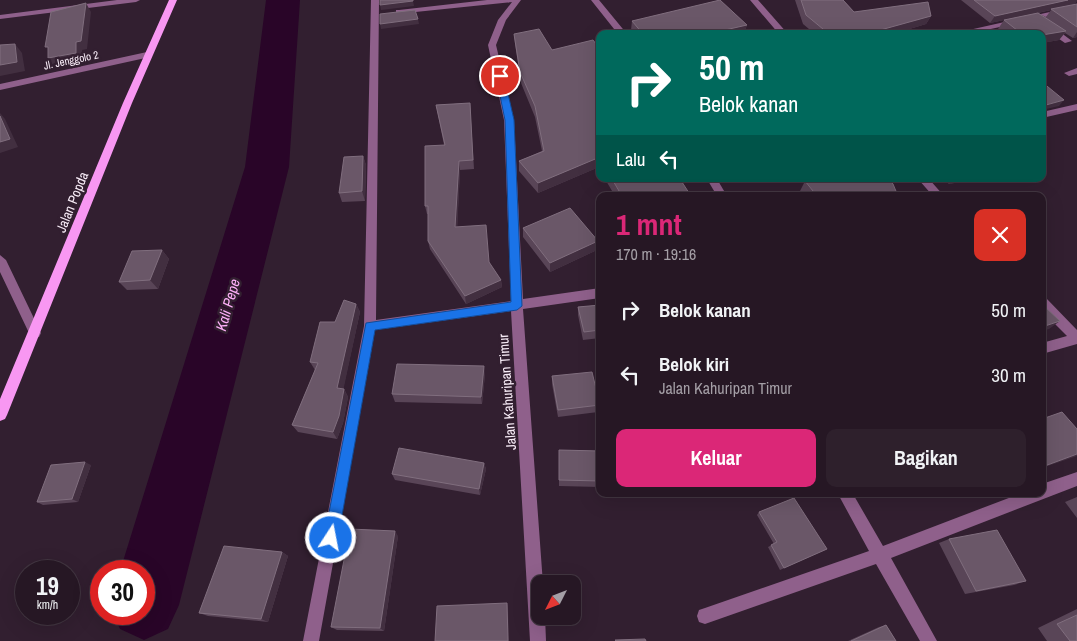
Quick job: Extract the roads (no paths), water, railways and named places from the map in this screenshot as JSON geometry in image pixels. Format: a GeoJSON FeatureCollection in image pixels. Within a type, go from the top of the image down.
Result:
{"type":"FeatureCollection","features":[{"type":"Feature","properties":{"kind":"main road","name":"Jalan Popda"},"geometry":{"type":"LineString","coordinates":[[0,415],[147,55],[173,0]]}},
{"type":"Feature","properties":{"kind":"street"},"geometry":{"type":"LineString","coordinates":[[0,17],[91,3],[136,0]]}},
{"type":"Feature","properties":{"kind":"street"},"geometry":{"type":"LineString","coordinates":[[311,641],[370,326],[379,15],[375,0]]}},
{"type":"Feature","properties":{"kind":"street"},"geometry":{"type":"LineString","coordinates":[[393,13],[509,0]]}},
{"type":"Feature","properties":{"kind":"street","name":"Jalan Kahuripan Timur"},"geometry":{"type":"LineString","coordinates":[[518,0],[502,20],[492,45],[510,120],[517,306],[538,641]]}},
{"type":"Feature","properties":{"kind":"street"},"geometry":{"type":"LineString","coordinates":[[595,0],[620,30]]}},
{"type":"Feature","properties":{"kind":"street"},"geometry":{"type":"LineString","coordinates":[[754,0],[780,30]]}},
{"type":"Feature","properties":{"kind":"street"},"geometry":{"type":"LineString","coordinates":[[975,30],[1077,8]]}},
{"type":"Feature","properties":{"kind":"street"},"geometry":{"type":"LineString","coordinates":[[1034,18],[1068,41]]}},
{"type":"Feature","properties":{"kind":"street","name":"Jl. Jenggolo 2"},"geometry":{"type":"LineString","coordinates":[[0,87],[147,55]]}},
{"type":"Feature","properties":{"kind":"street"},"geometry":{"type":"LineString","coordinates":[[1046,114],[1077,107]]}},
{"type":"Feature","properties":{"kind":"street"},"geometry":{"type":"LineString","coordinates":[[925,182],[935,192]]}},
{"type":"Feature","properties":{"kind":"street"},"geometry":{"type":"LineString","coordinates":[[0,260],[35,333]]}},
{"type":"Feature","properties":{"kind":"street"},"geometry":{"type":"LineString","coordinates":[[370,326],[596,295]]}},
{"type":"Feature","properties":{"kind":"street"},"geometry":{"type":"LineString","coordinates":[[1046,306],[1077,338],[1046,348]]}},
{"type":"Feature","properties":{"kind":"street"},"geometry":{"type":"LineString","coordinates":[[1046,490],[1077,478]]}},
{"type":"Feature","properties":{"kind":"street"},"geometry":{"type":"LineString","coordinates":[[847,497],[929,641]]}},
{"type":"Feature","properties":{"kind":"street"},"geometry":{"type":"LineString","coordinates":[[705,616],[879,555],[1030,497]]}},
{"type":"Feature","properties":{"kind":"waterway","name":"Kali Pepe"},"geometry":{"type":"LineString","coordinates":[[155,566],[267,167],[283,0]]}}]}
